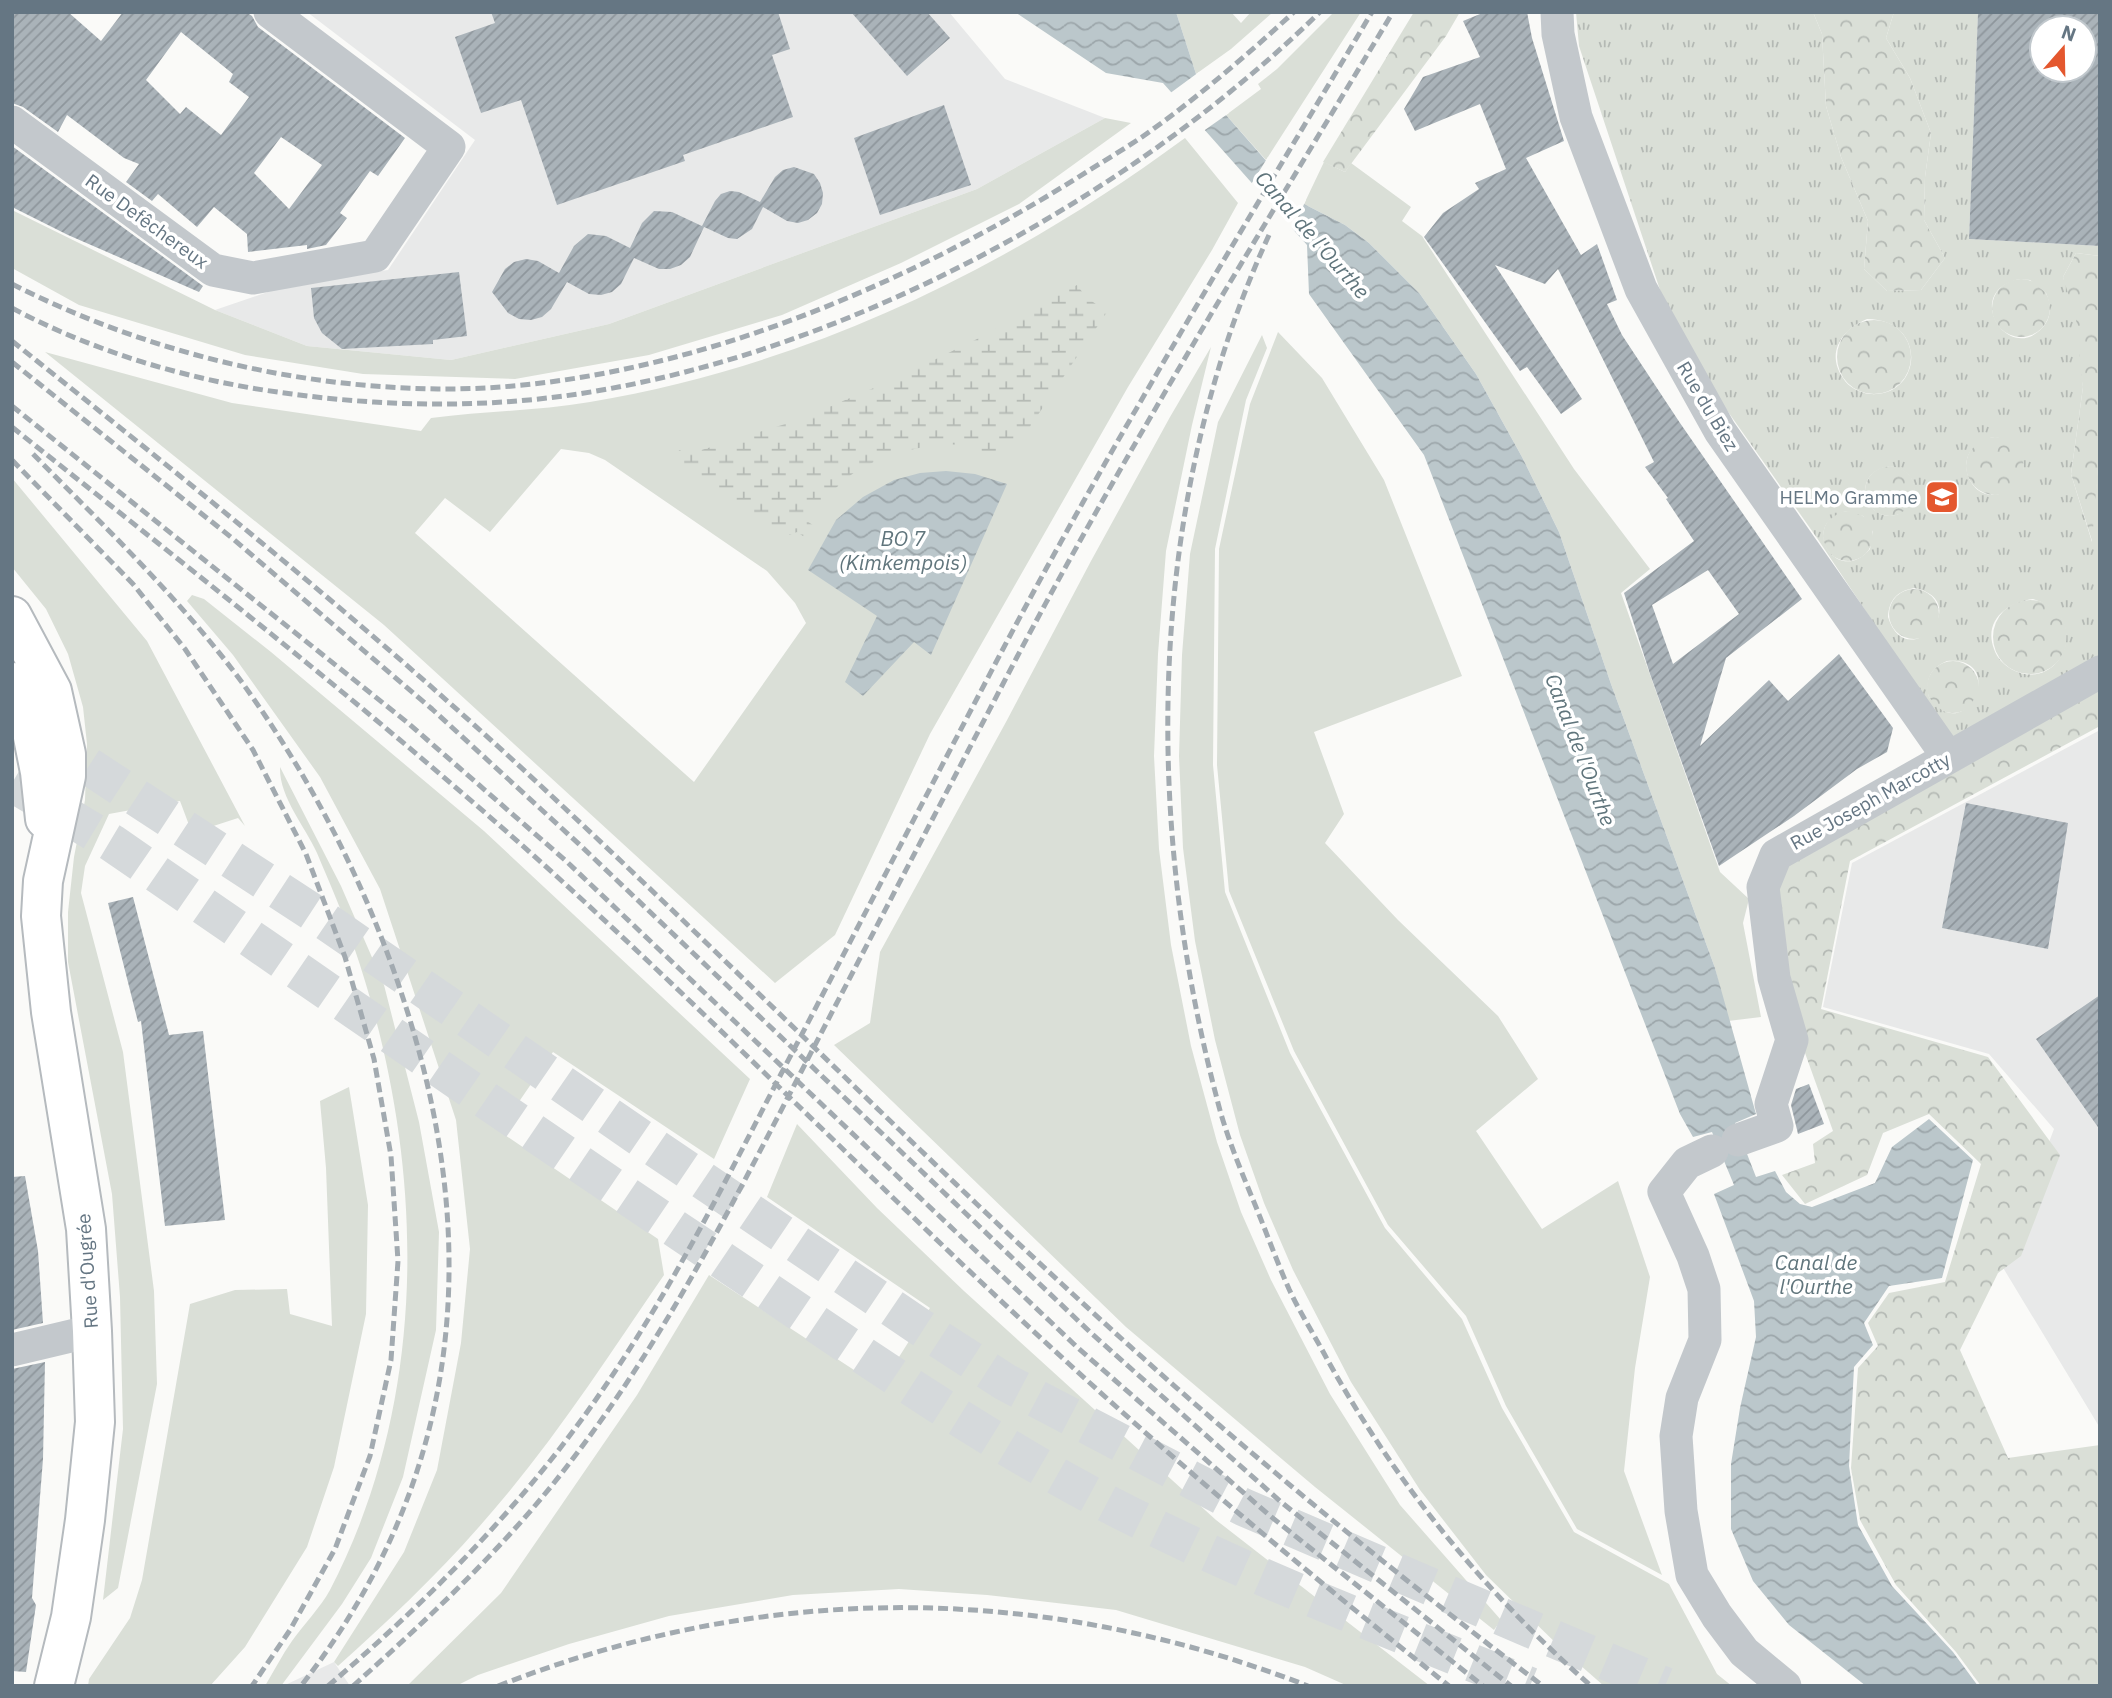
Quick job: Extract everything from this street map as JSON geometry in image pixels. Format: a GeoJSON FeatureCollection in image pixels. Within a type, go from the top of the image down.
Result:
{"type":"FeatureCollection","features":[{"type":"Feature","properties":{"kind":"main road","name":"Rue d'Ougrée"},"geometry":{"type":"LineString","coordinates":[[12,616],[52,691],[66,754],[66,776],[43,881],[41,916],[44,956],[86,1229],[92,1331],[95,1422],[71,1617],[54,1686]]}},
{"type":"Feature","properties":{"kind":"main road","name":"Rue d'Ougrée"},"geometry":{"type":"LineString","coordinates":[[12,681],[26,702],[40,772],[48,856]]}},
{"type":"Feature","properties":{"kind":"street","name":"Rue Defêchereux"},"geometry":{"type":"LineString","coordinates":[[12,122],[213,270],[253,278],[375,256],[449,147],[270,12]]}},
{"type":"Feature","properties":{"kind":"street","name":"Rue du Biez"},"geometry":{"type":"LineString","coordinates":[[1556,12],[1558,34],[1576,117],[1641,289],[1720,431],[1948,757]]}},
{"type":"Feature","properties":{"kind":"street","name":"Rue Joseph Marcotty"},"geometry":{"type":"LineString","coordinates":[[1785,1686],[1744,1652],[1717,1616],[1692,1575],[1681,1511],[1676,1436],[1682,1398],[1705,1340],[1704,1289],[1693,1256],[1664,1192],[1688,1163],[1725,1145],[1777,1126],[1771,1104],[1792,1040],[1774,978],[1763,887],[1776,855],[2100,672]]}},
{"type":"Feature","properties":{"kind":"street"},"geometry":{"type":"LineString","coordinates":[[12,1350],[92,1331]]}},
{"type":"Feature","properties":{"kind":"shaded area"},"geometry":{"type":"Polygon","coordinates":[[[307,12],[949,12],[1005,79],[1105,118],[977,189],[609,324],[451,360],[307,346],[215,310],[297,282],[388,270],[475,140],[307,12]]]}},
{"type":"Feature","properties":{"kind":"shaded area"},"geometry":{"type":"Polygon","coordinates":[[[2100,730],[2100,1428],[2002,1266],[2054,1129],[1989,1054],[1823,1007],[1852,863],[2100,730]]]}},
{"type":"Feature","properties":{"kind":"shaded area"},"geometry":{"type":"Polygon","coordinates":[[[334,1662],[350,1686],[283,1686],[334,1662]]]}},
{"type":"Feature","properties":{"kind":"green space"},"geometry":{"type":"Polygon","coordinates":[[[1176,12],[1231,12],[1241,23],[1251,12],[1273,12],[1231,49],[1196,74],[1176,12]]]}},
{"type":"Feature","properties":{"kind":"green space"},"geometry":{"type":"Polygon","coordinates":[[[1334,12],[1361,12],[1266,160],[1226,115],[1261,89],[1258,84],[1277,69],[1334,12]]]}},
{"type":"Feature","properties":{"kind":"green space"},"geometry":{"type":"Polygon","coordinates":[[[1414,12],[1460,12],[1446,36],[1345,172],[1323,162],[1414,12]]]}},
{"type":"Feature","properties":{"kind":"green space","name":"HELMo Gramme"},"geometry":{"type":"Polygon","coordinates":[[[1576,12],[1813,12],[1822,34],[1826,106],[1841,157],[1868,221],[1864,269],[1887,291],[1921,290],[1945,258],[1924,220],[1925,177],[1931,133],[1910,78],[1886,38],[1894,12],[1978,12],[1969,239],[2100,246],[2100,256],[2076,253],[2063,277],[2076,319],[2083,387],[2071,474],[2092,542],[2100,437],[2100,656],[1951,739],[1817,538],[1676,338],[1579,46],[1576,12]],[[2020,279],[2003,286],[1994,297],[1992,310],[1996,322],[2005,332],[2016,338],[2029,337],[2048,320],[2050,307],[2046,293],[2030,280],[2020,279]],[[1867,319],[1851,329],[1839,342],[1836,351],[1838,368],[1845,381],[1855,389],[1870,394],[1887,392],[1900,384],[1908,372],[1911,358],[1909,344],[1901,332],[1887,323],[1867,319]],[[1994,437],[1979,443],[1970,452],[1966,463],[1968,475],[1973,485],[1981,492],[1992,495],[2005,492],[2013,488],[2020,479],[2023,460],[2018,450],[2006,440],[1994,437]],[[1890,466],[1877,470],[1866,483],[1867,503],[1880,514],[1892,516],[1903,512],[1914,492],[1913,481],[1905,472],[1890,466]],[[1847,511],[1832,518],[1825,527],[1827,549],[1835,557],[1845,561],[1857,559],[1870,549],[1873,532],[1863,516],[1847,511]],[[1914,588],[1903,591],[1892,601],[1888,617],[1897,633],[1909,639],[1921,637],[1931,629],[1938,618],[1939,606],[1931,595],[1914,588]],[[2033,599],[2007,608],[1995,621],[1991,639],[1995,652],[2011,669],[2028,674],[2044,672],[2056,663],[2064,651],[2066,636],[2063,621],[2052,608],[2033,599]],[[1947,661],[1936,667],[1928,680],[1929,697],[1943,710],[1956,713],[1967,708],[1975,697],[1978,684],[1976,672],[1966,663],[1947,661]]]}},
{"type":"Feature","properties":{"kind":"green space"},"geometry":{"type":"Polygon","coordinates":[[[1813,12],[1894,12],[1886,38],[1910,78],[1931,133],[1925,177],[1924,220],[1945,258],[1921,290],[1887,291],[1864,269],[1868,221],[1841,157],[1826,106],[1822,34],[1813,12]]]}},
{"type":"Feature","properties":{"kind":"green space"},"geometry":{"type":"Polygon","coordinates":[[[1105,118],[1131,123],[1019,204],[901,263],[782,315],[649,355],[515,379],[363,374],[245,355],[79,305],[12,268],[12,210],[215,310],[307,346],[451,360],[609,324],[977,189],[1105,118]]]}},
{"type":"Feature","properties":{"kind":"green space"},"geometry":{"type":"Polygon","coordinates":[[[1185,138],[1238,203],[1128,387],[930,734],[835,935],[775,983],[384,625],[45,352],[232,403],[421,431],[431,418],[570,405],[671,385],[750,364],[828,337],[903,305],[976,269],[1048,229],[1185,138]],[[561,449],[490,532],[445,498],[415,533],[694,782],[806,623],[795,603],[767,571],[605,460],[589,453],[561,449]]]}},
{"type":"Feature","properties":{"kind":"green space"},"geometry":{"type":"Polygon","coordinates":[[[1324,162],[1345,172],[1351,163],[1411,207],[1402,221],[1422,236],[1574,469],[1650,569],[1621,593],[1720,872],[1749,899],[1743,923],[1761,1017],[1728,1021],[1715,968],[1611,684],[1559,532],[1522,457],[1476,374],[1420,294],[1369,243],[1345,225],[1304,204],[1324,162]]]}},
{"type":"Feature","properties":{"kind":"green space"},"geometry":{"type":"Polygon","coordinates":[[[2076,253],[2100,256],[2100,437],[2093,544],[2071,474],[2083,387],[2063,277],[2076,253]]]}},
{"type":"Feature","properties":{"kind":"green space"},"geometry":{"type":"Polygon","coordinates":[[[2015,279],[2027,279],[2042,287],[2050,302],[2050,314],[2042,329],[2027,337],[2015,337],[2000,329],[1992,314],[1992,302],[2000,287],[2015,279]]]}},
{"type":"Feature","properties":{"kind":"green space"},"geometry":{"type":"Polygon","coordinates":[[[1077,285],[1086,297],[1107,312],[1015,449],[994,453],[958,445],[932,446],[902,452],[874,462],[845,480],[809,517],[807,521],[817,528],[809,540],[797,532],[784,537],[686,471],[675,468],[679,450],[692,453],[798,420],[895,379],[1077,285]]]}},
{"type":"Feature","properties":{"kind":"green space"},"geometry":{"type":"Polygon","coordinates":[[[1867,320],[1881,320],[1895,326],[1905,336],[1911,357],[1909,371],[1895,388],[1881,394],[1867,394],[1853,388],[1843,378],[1837,364],[1837,350],[1843,336],[1853,326],[1867,320]]]}},
{"type":"Feature","properties":{"kind":"green space"},"geometry":{"type":"Polygon","coordinates":[[[1278,332],[1322,378],[1384,480],[1462,676],[1314,732],[1344,814],[1325,843],[1398,920],[1498,1016],[1538,1079],[1476,1131],[1542,1229],[1618,1181],[1650,1277],[1635,1368],[1624,1471],[1662,1575],[1577,1529],[1506,1406],[1466,1316],[1388,1225],[1294,1051],[1229,891],[1217,765],[1219,549],[1250,404],[1278,332]]]}},
{"type":"Feature","properties":{"kind":"green space"},"geometry":{"type":"Polygon","coordinates":[[[1262,335],[1267,348],[1246,400],[1215,549],[1213,765],[1225,892],[1290,1053],[1385,1228],[1462,1319],[1502,1408],[1574,1532],[1669,1584],[1717,1674],[1732,1686],[1604,1686],[1486,1575],[1420,1490],[1351,1382],[1293,1270],[1264,1203],[1240,1135],[1215,1040],[1195,941],[1183,848],[1179,756],[1182,655],[1190,554],[1218,422],[1262,335]]]}},
{"type":"Feature","properties":{"kind":"green space"},"geometry":{"type":"Polygon","coordinates":[[[1211,347],[1166,551],[1154,756],[1159,849],[1171,945],[1191,1046],[1217,1142],[1241,1212],[1271,1280],[1330,1394],[1400,1505],[1501,1620],[1494,1630],[1315,1487],[1126,1327],[834,1045],[870,1023],[880,952],[1091,561],[1211,347]]]}},
{"type":"Feature","properties":{"kind":"green space"},"geometry":{"type":"Polygon","coordinates":[[[1995,437],[2011,442],[2019,450],[2024,466],[2019,482],[2011,490],[1995,495],[1979,490],[1971,482],[1966,466],[1971,450],[1979,442],[1995,437]]]}},
{"type":"Feature","properties":{"kind":"green space"},"geometry":{"type":"Polygon","coordinates":[[[1890,466],[1908,473],[1915,491],[1908,509],[1890,516],[1872,509],[1865,491],[1872,473],[1890,466]]]}},
{"type":"Feature","properties":{"kind":"green space"},"geometry":{"type":"Polygon","coordinates":[[[12,478],[147,641],[245,826],[238,818],[192,833],[180,801],[109,814],[85,866],[81,893],[123,1052],[154,1291],[157,1384],[118,1588],[103,1600],[123,1429],[120,1297],[112,1194],[68,962],[68,912],[74,857],[85,800],[87,744],[83,707],[68,654],[46,609],[12,567],[12,478]]]}},
{"type":"Feature","properties":{"kind":"green space"},"geometry":{"type":"Polygon","coordinates":[[[1848,511],[1866,518],[1873,536],[1866,554],[1848,561],[1830,554],[1823,536],[1830,518],[1848,511]]]}},
{"type":"Feature","properties":{"kind":"green space"},"geometry":{"type":"Polygon","coordinates":[[[1914,589],[1932,596],[1939,614],[1932,632],[1914,639],[1896,632],[1889,614],[1896,596],[1914,589]]]}},
{"type":"Feature","properties":{"kind":"green space"},"geometry":{"type":"Polygon","coordinates":[[[192,595],[204,599],[271,652],[484,831],[750,1079],[714,1159],[553,1052],[499,1131],[658,1239],[664,1275],[575,1404],[504,1498],[428,1582],[338,1666],[334,1662],[404,1552],[437,1470],[461,1343],[470,1249],[456,1120],[380,889],[320,777],[233,655],[187,601],[192,595]]]}},
{"type":"Feature","properties":{"kind":"green space"},"geometry":{"type":"Polygon","coordinates":[[[2023,600],[2037,600],[2051,606],[2061,616],[2067,637],[2065,651],[2051,668],[2037,674],[2023,674],[2009,668],[1999,658],[1993,644],[1993,630],[1999,616],[2009,606],[2023,600]]]}},
{"type":"Feature","properties":{"kind":"green space"},"geometry":{"type":"Polygon","coordinates":[[[1953,661],[1963,663],[1971,669],[1977,677],[1977,697],[1971,705],[1963,711],[1953,713],[1943,711],[1935,705],[1929,697],[1927,687],[1929,677],[1935,669],[1943,663],[1953,661]]]}},
{"type":"Feature","properties":{"kind":"green space"},"geometry":{"type":"Polygon","coordinates":[[[2100,685],[2100,726],[1850,861],[1821,1009],[1988,1057],[2060,1155],[2021,1256],[1998,1273],[1960,1350],[2008,1458],[2100,1445],[2100,1686],[1981,1686],[1956,1652],[1896,1585],[1860,1520],[1851,1468],[1858,1368],[1878,1346],[1868,1323],[1889,1293],[1945,1282],[1981,1164],[1929,1114],[1883,1133],[1867,1175],[1805,1204],[1782,1175],[1815,1163],[1813,1144],[1833,1131],[1800,1039],[1776,891],[1785,861],[2100,685]]]}},
{"type":"Feature","properties":{"kind":"green space"},"geometry":{"type":"Polygon","coordinates":[[[280,767],[341,886],[384,985],[419,1122],[439,1232],[436,1330],[403,1477],[371,1558],[342,1604],[281,1686],[265,1686],[288,1646],[330,1590],[364,1514],[387,1435],[402,1354],[407,1272],[405,1189],[395,1107],[378,1026],[346,923],[317,853],[288,800],[280,767]]]}},
{"type":"Feature","properties":{"kind":"green space"},"geometry":{"type":"Polygon","coordinates":[[[349,1087],[368,1205],[366,1314],[334,1467],[307,1547],[245,1647],[210,1686],[88,1686],[89,1679],[130,1618],[142,1580],[190,1304],[235,1290],[287,1289],[290,1314],[332,1326],[326,1168],[320,1101],[349,1087]]]}},
{"type":"Feature","properties":{"kind":"green space"},"geometry":{"type":"Polygon","coordinates":[[[797,1124],[877,1208],[964,1291],[1216,1520],[1430,1686],[1348,1686],[1305,1667],[1116,1610],[987,1595],[899,1589],[793,1595],[669,1616],[569,1644],[478,1675],[456,1686],[407,1686],[501,1593],[637,1395],[709,1275],[880,1387],[930,1308],[767,1197],[797,1124]]]}},
{"type":"Feature","properties":{"kind":"water","name":"Canal de l'Ourthe"},"geometry":{"type":"Polygon","coordinates":[[[1015,12],[1176,12],[1196,74],[1226,115],[1304,204],[1345,225],[1369,243],[1420,294],[1476,374],[1522,457],[1559,532],[1611,684],[1715,968],[1756,1114],[1735,1123],[1756,1177],[1775,1171],[1786,1192],[1800,1204],[1812,1207],[1875,1183],[1892,1147],[1929,1119],[1973,1160],[1942,1278],[1889,1286],[1864,1323],[1873,1345],[1854,1367],[1849,1466],[1858,1525],[1892,1586],[1953,1652],[1978,1686],[1866,1686],[1789,1625],[1753,1581],[1731,1529],[1731,1464],[1756,1337],[1754,1301],[1714,1194],[1734,1185],[1712,1132],[1693,1137],[1680,1114],[1424,455],[1309,294],[1307,245],[1163,83],[1106,73],[1015,12]]]}},
{"type":"Feature","properties":{"kind":"water","name":"BO 7 (Kimkempois)"},"geometry":{"type":"Polygon","coordinates":[[[946,471],[975,474],[1007,484],[931,655],[914,642],[863,696],[845,682],[877,616],[808,570],[836,520],[863,497],[894,480],[920,473],[946,471]]]}},
{"type":"Feature","properties":{"kind":"pier"},"geometry":{"type":"Polygon","coordinates":[[[1199,72],[1229,113],[1202,132],[1169,94],[1199,72]]]}},
{"type":"Feature","properties":{"kind":"pier"},"geometry":{"type":"Polygon","coordinates":[[[1268,157],[1306,200],[1291,232],[1250,186],[1268,157]]]}},
{"type":"Feature","properties":{"kind":"building"},"geometry":{"type":"Polygon","coordinates":[[[12,12],[68,12],[101,41],[123,12],[246,12],[252,16],[258,27],[405,138],[378,176],[370,171],[340,213],[347,218],[326,245],[307,249],[307,245],[248,252],[247,234],[214,207],[197,227],[158,194],[152,201],[126,182],[139,164],[124,158],[67,115],[58,132],[23,107],[12,103],[12,12]],[[181,32],[146,80],[180,114],[186,107],[221,135],[249,97],[229,82],[233,74],[181,32]],[[281,137],[254,173],[289,209],[322,165],[281,137]]]}},
{"type":"Feature","properties":{"kind":"building"},"geometry":{"type":"Polygon","coordinates":[[[491,12],[778,12],[790,49],[772,55],[793,117],[683,155],[685,161],[557,205],[521,100],[481,113],[455,37],[495,23],[491,12]]]}},
{"type":"Feature","properties":{"kind":"building"},"geometry":{"type":"Polygon","coordinates":[[[851,12],[927,12],[950,38],[907,76],[851,12]]]}},
{"type":"Feature","properties":{"kind":"building"},"geometry":{"type":"Polygon","coordinates":[[[1485,12],[1527,12],[1532,38],[1564,141],[1526,158],[1581,255],[1597,244],[1617,300],[1607,304],[1622,335],[1802,599],[1726,658],[1700,746],[1769,680],[1788,701],[1839,654],[1893,728],[1887,752],[1857,769],[1794,816],[1719,866],[1624,593],[1694,541],[1645,467],[1654,462],[1558,269],[1545,284],[1495,265],[1582,399],[1561,414],[1527,367],[1520,371],[1424,237],[1443,213],[1479,189],[1475,183],[1506,169],[1480,104],[1415,131],[1404,109],[1423,77],[1480,57],[1463,21],[1485,12]],[[1708,570],[1652,605],[1673,664],[1739,614],[1708,570]]]}},
{"type":"Feature","properties":{"kind":"building"},"geometry":{"type":"Polygon","coordinates":[[[1978,12],[2100,12],[2100,246],[1969,239],[1978,12]]]}},
{"type":"Feature","properties":{"kind":"building"},"geometry":{"type":"Polygon","coordinates":[[[944,105],[971,185],[880,215],[854,138],[944,105]]]}},
{"type":"Feature","properties":{"kind":"building"},"geometry":{"type":"Polygon","coordinates":[[[12,146],[203,286],[199,292],[68,235],[12,207],[12,146]]]}},
{"type":"Feature","properties":{"kind":"building"},"geometry":{"type":"Polygon","coordinates":[[[794,167],[814,174],[823,193],[822,204],[817,213],[808,220],[798,223],[787,221],[763,207],[752,229],[737,239],[728,238],[702,226],[721,194],[739,192],[760,202],[775,177],[783,170],[794,167]]]}},
{"type":"Feature","properties":{"kind":"building"},"geometry":{"type":"Polygon","coordinates":[[[654,211],[672,212],[704,227],[690,257],[681,265],[659,269],[634,258],[621,284],[612,292],[601,295],[589,294],[567,282],[551,309],[542,317],[531,320],[519,319],[508,313],[492,292],[505,269],[514,262],[526,259],[538,261],[559,273],[574,246],[588,234],[606,236],[630,248],[642,223],[654,211]]]}},
{"type":"Feature","properties":{"kind":"building"},"geometry":{"type":"Polygon","coordinates":[[[459,272],[467,336],[433,340],[433,344],[342,349],[322,333],[314,318],[311,288],[459,272]]]}},
{"type":"Feature","properties":{"kind":"building"},"geometry":{"type":"Polygon","coordinates":[[[1966,803],[2068,823],[2048,949],[1942,928],[1966,803]]]}},
{"type":"Feature","properties":{"kind":"building"},"geometry":{"type":"Polygon","coordinates":[[[133,897],[169,1035],[203,1031],[225,1220],[165,1226],[141,1021],[138,1022],[108,903],[133,897]]]}},
{"type":"Feature","properties":{"kind":"building"},"geometry":{"type":"Polygon","coordinates":[[[2100,995],[2100,1130],[2036,1039],[2100,995]]]}},
{"type":"Feature","properties":{"kind":"building"},"geometry":{"type":"Polygon","coordinates":[[[1809,1084],[1824,1124],[1798,1134],[1791,1105],[1796,1089],[1809,1084]]]}},
{"type":"Feature","properties":{"kind":"building"},"geometry":{"type":"Polygon","coordinates":[[[25,1176],[38,1251],[43,1323],[12,1330],[12,1177],[25,1176]]]}},
{"type":"Feature","properties":{"kind":"building"},"geometry":{"type":"Polygon","coordinates":[[[45,1362],[43,1459],[32,1598],[36,1605],[26,1672],[12,1671],[12,1369],[45,1362]]]}},
{"type":"Feature","properties":{"kind":"tunnel"},"geometry":{"type":"LineString","coordinates":[[41,735],[321,918],[658,1150],[1005,1382],[1243,1507],[1665,1686]]}},
{"type":"Feature","properties":{"kind":"tunnel"},"geometry":{"type":"LineString","coordinates":[[12,783],[112,843],[813,1321],[1008,1448],[1110,1505],[1213,1555],[1530,1686]]}},
{"type":"Feature","properties":{"kind":"railway"},"geometry":{"type":"LineString","coordinates":[[12,284],[113,328],[219,361],[273,373],[383,387],[438,389],[521,385],[605,373],[689,353],[771,327],[852,296],[931,260],[1006,220],[1142,137],[1220,77],[1294,12]]}},
{"type":"Feature","properties":{"kind":"railway"},"geometry":{"type":"LineString","coordinates":[[12,308],[79,339],[148,364],[256,389],[326,398],[428,404],[530,400],[666,377],[769,347],[871,308],[971,261],[1067,207],[1158,147],[1243,82],[1320,12]]}},
{"type":"Feature","properties":{"kind":"railway"},"geometry":{"type":"LineString","coordinates":[[328,1686],[402,1620],[507,1512],[570,1435],[625,1356],[673,1278],[717,1197],[993,668],[1083,502],[1372,12]]}},
{"type":"Feature","properties":{"kind":"railway"},"geometry":{"type":"LineString","coordinates":[[353,1686],[466,1580],[544,1495],[602,1418],[665,1323],[748,1174],[1061,575],[1200,332],[1393,12]]}},
{"type":"Feature","properties":{"kind":"railway"},"geometry":{"type":"LineString","coordinates":[[1269,235],[1229,337],[1199,442],[1179,550],[1169,660],[1169,770],[1176,880],[1192,989],[1216,1095],[1234,1152],[1289,1289],[1327,1359],[1383,1450],[1445,1534],[1514,1613],[1591,1686]]}},
{"type":"Feature","properties":{"kind":"railway"},"geometry":{"type":"LineString","coordinates":[[12,341],[267,547],[454,707],[663,901],[953,1182],[1154,1368],[1317,1508],[1543,1686]]}},
{"type":"Feature","properties":{"kind":"railway"},"geometry":{"type":"LineString","coordinates":[[12,362],[232,538],[432,709],[581,846],[1091,1333],[1281,1502],[1511,1686]]}},
{"type":"Feature","properties":{"kind":"railway"},"geometry":{"type":"LineString","coordinates":[[12,406],[408,723],[565,860],[1078,1348],[1269,1515],[1483,1686]]}},
{"type":"Feature","properties":{"kind":"railway"},"geometry":{"type":"LineString","coordinates":[[12,427],[286,646],[487,815],[618,933],[1003,1303],[1114,1405],[1255,1528],[1449,1686]]}},
{"type":"Feature","properties":{"kind":"railway"},"geometry":{"type":"LineString","coordinates":[[33,454],[193,621],[241,681],[291,755],[334,833],[372,914],[403,998],[429,1090],[444,1180],[449,1269],[443,1356],[426,1442],[397,1525],[355,1607],[301,1686]]}},
{"type":"Feature","properties":{"kind":"railway"},"geometry":{"type":"LineString","coordinates":[[12,460],[133,584],[185,649],[253,750],[306,854],[345,957],[374,1059],[391,1156],[398,1261],[391,1360],[370,1456],[335,1549],[290,1630],[252,1686]]}},
{"type":"Feature","properties":{"kind":"railway"},"geometry":{"type":"LineString","coordinates":[[498,1686],[599,1652],[700,1627],[801,1612],[903,1608],[1005,1613],[1106,1627],[1207,1652],[1308,1686]]}},
{"type":"Feature","properties":{"kind":"place","name":"HELMo Gramme"},"geometry":{"type":"Point","coordinates":[1942,497]}}]}
